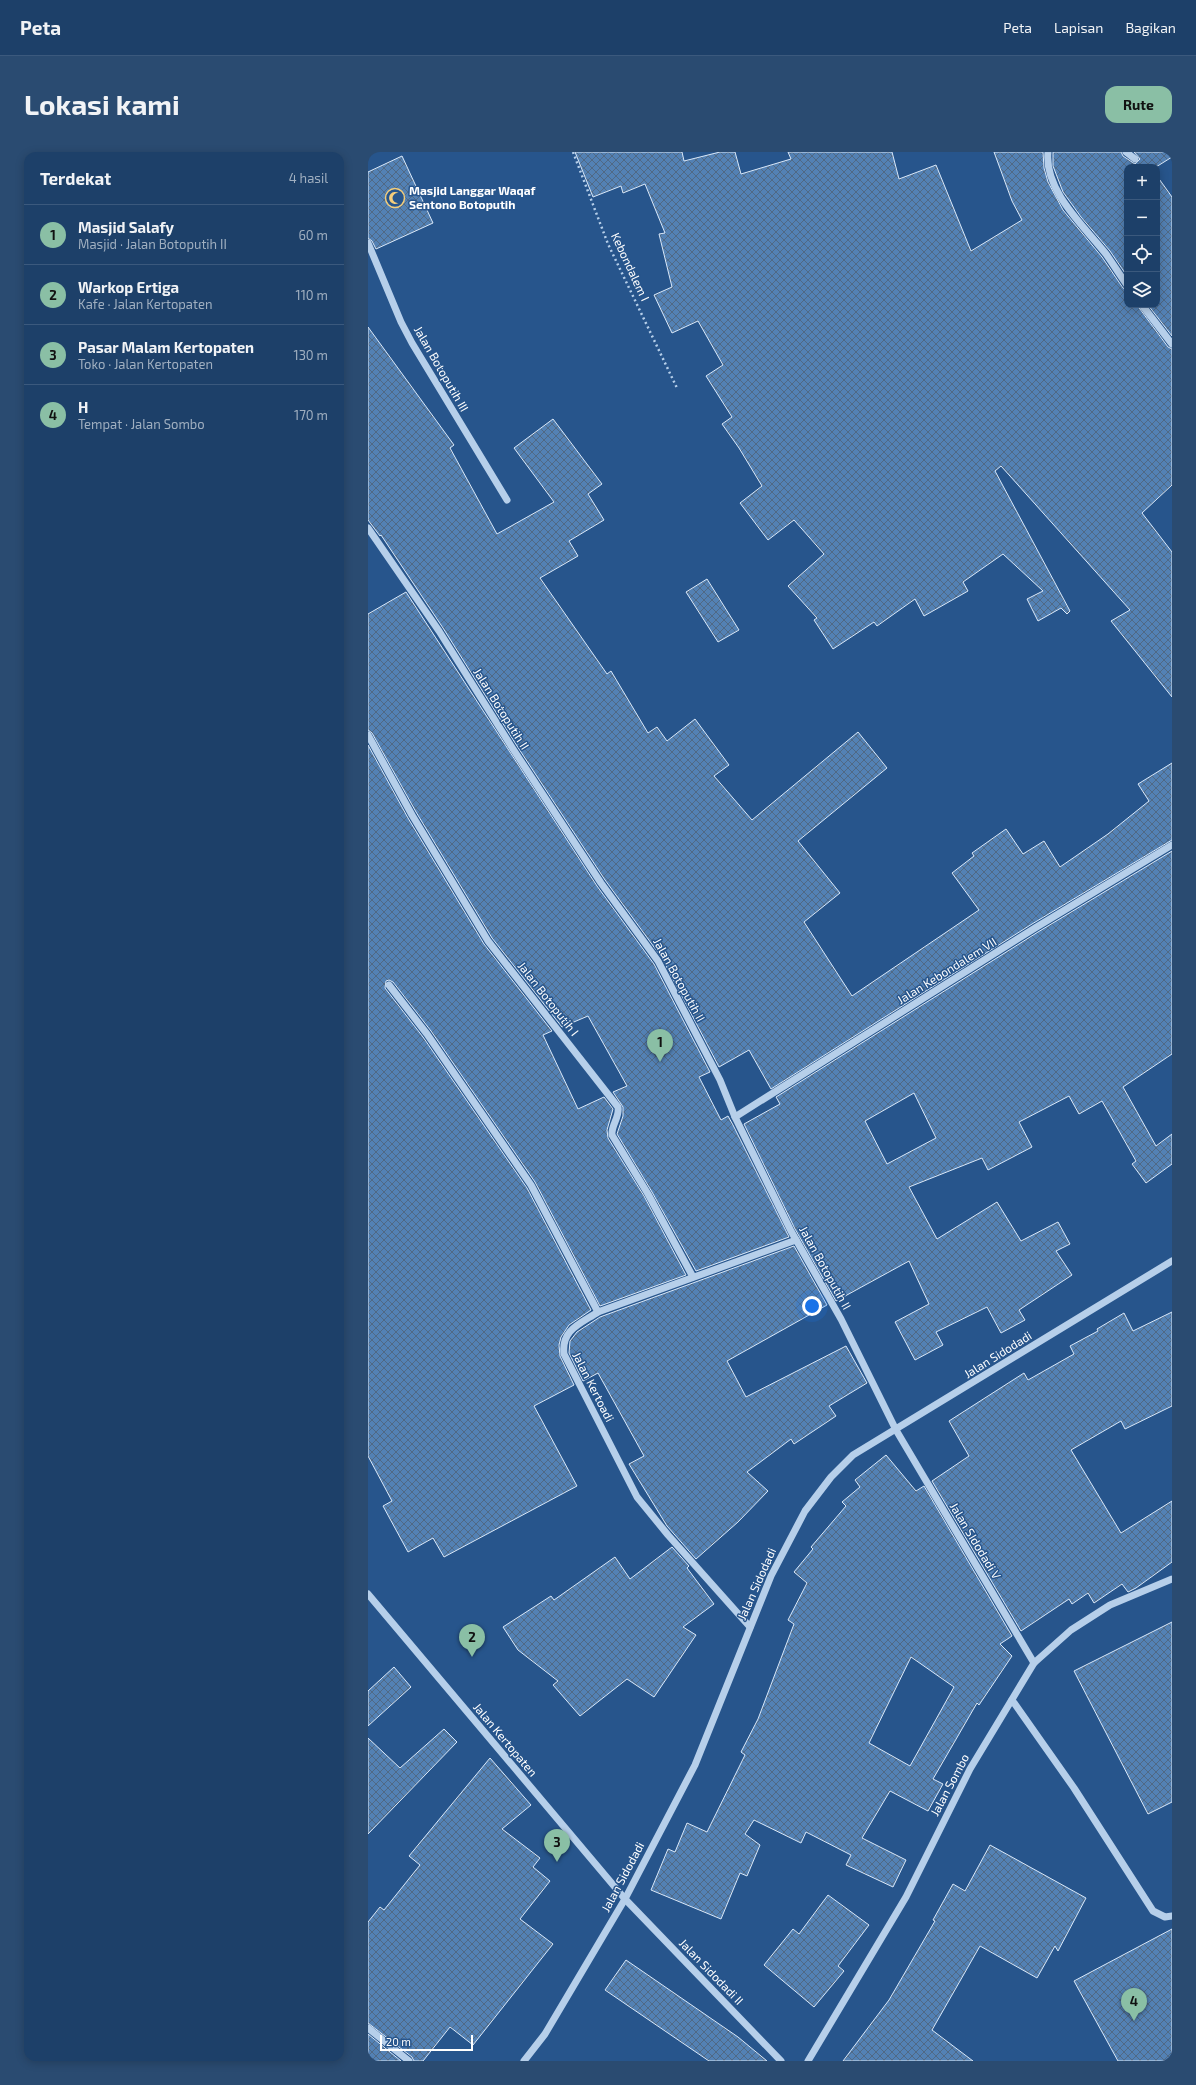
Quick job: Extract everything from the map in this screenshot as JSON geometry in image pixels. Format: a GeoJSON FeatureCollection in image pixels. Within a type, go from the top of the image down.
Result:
{"type":"FeatureCollection","features":[{"type":"Feature","properties":{"kind":"street"},"geometry":{"type":"LineString","coordinates":[[1048,152],[1053,184],[1080,225],[1106,254],[1124,281]]}},
{"type":"Feature","properties":{"kind":"street"},"geometry":{"type":"LineString","coordinates":[[1126,152],[1135,159]]}},
{"type":"Feature","properties":{"kind":"street","name":"Jalan Botoputih III"},"geometry":{"type":"LineString","coordinates":[[368,243],[401,322],[412,344],[507,500]]}},
{"type":"Feature","properties":{"kind":"street"},"geometry":{"type":"LineString","coordinates":[[1144,308],[1172,344]]}},
{"type":"Feature","properties":{"kind":"street","name":"Jalan Botoputih II"},"geometry":{"type":"LineString","coordinates":[[368,528],[439,631],[513,749],[601,883],[658,961],[720,1080],[735,1117],[796,1240],[841,1319],[896,1430]]}},
{"type":"Feature","properties":{"kind":"street","name":"Jalan Botoputih I"},"geometry":{"type":"LineString","coordinates":[[368,735],[412,815],[488,941],[618,1107],[618,1114],[612,1129],[612,1135],[648,1194],[693,1277]]}},
{"type":"Feature","properties":{"kind":"street","name":"Jalan Kebondalem VII"},"geometry":{"type":"LineString","coordinates":[[735,1117],[1036,928],[1172,845]]}},
{"type":"Feature","properties":{"kind":"street"},"geometry":{"type":"LineString","coordinates":[[389,985],[427,1034],[531,1185],[598,1312]]}},
{"type":"Feature","properties":{"kind":"street","name":"Jalan Kertoadi"},"geometry":{"type":"LineString","coordinates":[[750,1626],[668,1535],[637,1497],[564,1354],[562,1343],[570,1330],[598,1312],[796,1240]]}},
{"type":"Feature","properties":{"kind":"street","name":"Jalan Sidodadi"},"geometry":{"type":"LineString","coordinates":[[524,2061],[545,2034],[625,1899],[695,1765],[770,1576],[805,1511],[831,1477],[853,1454],[896,1430],[1172,1261]]}},
{"type":"Feature","properties":{"kind":"street","name":"Jalan SIdodadi V"},"geometry":{"type":"LineString","coordinates":[[896,1430],[1034,1662]]}},
{"type":"Feature","properties":{"kind":"street","name":"Jalan Sombo"},"geometry":{"type":"LineString","coordinates":[[808,2061],[906,1897],[970,1769],[1034,1662],[1071,1630],[1110,1605],[1172,1580]]}},
{"type":"Feature","properties":{"kind":"street","name":"Jalan Kertopaten"},"geometry":{"type":"LineString","coordinates":[[368,1594],[625,1899]]}},
{"type":"Feature","properties":{"kind":"street"},"geometry":{"type":"LineString","coordinates":[[1012,1700],[1074,1788],[1153,1911],[1165,1918],[1172,1916]]}},
{"type":"Feature","properties":{"kind":"street","name":"Jalan Sidodadi II"},"geometry":{"type":"LineString","coordinates":[[625,1899],[781,2061]]}},
{"type":"Feature","properties":{"kind":"street"},"geometry":{"type":"LineString","coordinates":[[368,2028],[409,2061]]}},
{"type":"Feature","properties":{"kind":"path","name":"Kebondalem I"},"geometry":{"type":"LineString","coordinates":[[573,152],[608,244],[677,388]]}},
{"type":"Feature","properties":{"kind":"building"},"geometry":{"type":"Polygon","coordinates":[[[575,152],[682,152],[684,161],[720,152],[735,152],[741,174],[791,159],[788,152],[892,152],[899,179],[936,165],[971,251],[1022,220],[1012,201],[994,152],[1043,152],[1044,168],[1048,182],[1063,210],[1102,257],[1124,288],[1124,308],[1139,308],[1168,347],[1172,349],[1172,485],[1142,513],[1172,552],[1172,697],[1111,621],[1130,610],[1001,466],[995,471],[1070,611],[1067,614],[1061,608],[1038,621],[1027,599],[1043,591],[1003,554],[963,582],[968,591],[924,616],[915,599],[877,626],[874,622],[833,649],[814,620],[817,618],[788,586],[824,554],[794,520],[768,540],[740,503],[762,486],[739,448],[722,424],[732,417],[706,376],[723,365],[698,321],[672,333],[654,295],[672,287],[659,234],[665,233],[645,184],[623,193],[621,186],[593,197],[575,152]]]}},
{"type":"Feature","properties":{"kind":"building"},"geometry":{"type":"Polygon","coordinates":[[[1053,152],[1121,152],[1123,156],[1135,164],[1124,164],[1124,272],[1110,251],[1081,217],[1063,192],[1053,166],[1053,152]]]}},
{"type":"Feature","properties":{"kind":"building"},"geometry":{"type":"Polygon","coordinates":[[[1134,152],[1172,152],[1172,157],[1160,164],[1135,164],[1140,159],[1134,152]]]}},
{"type":"Feature","properties":{"kind":"building","name":"Masjid Langgar Waqaf Sentono Botoputih"},"geometry":{"type":"Polygon","coordinates":[[[402,156],[433,223],[376,249],[372,241],[368,238],[368,172],[402,156]]]}},
{"type":"Feature","properties":{"kind":"building"},"geometry":{"type":"Polygon","coordinates":[[[1160,180],[1172,197],[1172,336],[1150,308],[1160,308],[1160,180]]]}},
{"type":"Feature","properties":{"kind":"building"},"geometry":{"type":"Polygon","coordinates":[[[368,327],[454,445],[450,448],[497,534],[554,502],[514,448],[553,419],[602,484],[588,494],[604,520],[569,541],[578,556],[540,578],[607,674],[611,671],[648,733],[657,727],[667,741],[695,719],[729,765],[714,776],[752,820],[858,732],[887,768],[798,841],[840,893],[804,922],[852,996],[979,910],[952,873],[974,856],[972,853],[1006,829],[1023,854],[1044,841],[1060,867],[1108,834],[1149,801],[1138,784],[1172,763],[1172,840],[1032,924],[771,1089],[749,1050],[719,1067],[662,958],[605,880],[517,746],[443,628],[381,535],[380,536],[368,520],[368,327]]]}},
{"type":"Feature","properties":{"kind":"building"},"geometry":{"type":"Polygon","coordinates":[[[707,579],[739,630],[718,642],[686,592],[707,579]]]}},
{"type":"Feature","properties":{"kind":"building"},"geometry":{"type":"Polygon","coordinates":[[[406,592],[597,886],[654,964],[710,1072],[699,1077],[721,1120],[728,1116],[789,1237],[696,1271],[652,1192],[617,1134],[623,1116],[623,1107],[613,1092],[627,1086],[588,1016],[562,1027],[492,938],[416,812],[372,733],[368,730],[368,614],[406,592]]]}},
{"type":"Feature","properties":{"kind":"building"},"geometry":{"type":"Polygon","coordinates":[[[368,745],[408,818],[484,944],[552,1031],[543,1035],[578,1109],[604,1097],[613,1109],[607,1130],[608,1138],[644,1196],[686,1275],[600,1306],[535,1182],[431,1031],[393,982],[389,980],[386,981],[385,988],[423,1037],[527,1188],[591,1310],[569,1325],[561,1337],[559,1345],[560,1356],[574,1385],[534,1406],[577,1486],[444,1557],[433,1538],[408,1552],[383,1506],[392,1501],[368,1456],[368,745]]]}},
{"type":"Feature","properties":{"kind":"building"},"geometry":{"type":"Polygon","coordinates":[[[1172,851],[1172,1054],[1123,1087],[1156,1146],[1172,1134],[1172,1164],[1146,1183],[1132,1164],[1136,1161],[1102,1101],[1079,1114],[1069,1096],[1019,1122],[1032,1147],[988,1170],[982,1158],[909,1187],[937,1239],[997,1202],[1021,1241],[1058,1222],[1070,1244],[1056,1251],[1072,1275],[1019,1310],[1025,1320],[1001,1333],[987,1307],[936,1332],[943,1345],[915,1360],[895,1322],[929,1304],[909,1261],[836,1301],[795,1229],[744,1124],[780,1104],[776,1097],[1038,932],[1172,851]],[[914,1093],[865,1121],[887,1164],[936,1138],[914,1093]]]}},
{"type":"Feature","properties":{"kind":"building"},"geometry":{"type":"Polygon","coordinates":[[[794,1246],[827,1305],[727,1361],[746,1397],[846,1346],[867,1383],[829,1406],[836,1416],[794,1444],[791,1439],[747,1472],[768,1491],[738,1522],[696,1559],[667,1526],[629,1464],[644,1456],[598,1373],[583,1381],[569,1353],[570,1341],[577,1332],[600,1317],[794,1246]]]}},
{"type":"Feature","properties":{"kind":"building"},"geometry":{"type":"Polygon","coordinates":[[[1172,1312],[1172,1406],[1125,1429],[1121,1421],[1071,1450],[1121,1533],[1172,1501],[1172,1562],[1136,1588],[1128,1592],[1122,1584],[1094,1603],[1088,1593],[1072,1604],[1069,1599],[1021,1631],[932,1481],[969,1456],[949,1421],[1024,1373],[1028,1380],[1074,1354],[1070,1346],[1098,1331],[1097,1329],[1124,1313],[1133,1331],[1172,1312]]]}},
{"type":"Feature","properties":{"kind":"building"},"geometry":{"type":"Polygon","coordinates":[[[886,1455],[916,1491],[924,1486],[1012,1636],[1000,1644],[1012,1656],[979,1705],[977,1703],[933,1779],[943,1784],[928,1811],[890,1791],[862,1838],[906,1860],[893,1887],[846,1865],[851,1855],[806,1832],[801,1843],[754,1820],[745,1834],[760,1845],[747,1876],[740,1873],[721,1919],[651,1890],[668,1849],[675,1852],[687,1823],[707,1832],[745,1755],[741,1752],[758,1719],[794,1624],[788,1620],[807,1583],[794,1572],[813,1549],[811,1547],[846,1506],[842,1502],[860,1487],[855,1480],[886,1455]],[[911,1657],[869,1743],[910,1766],[954,1687],[911,1657]]]}},
{"type":"Feature","properties":{"kind":"building"},"geometry":{"type":"Polygon","coordinates":[[[672,1547],[689,1566],[687,1568],[714,1604],[683,1627],[696,1635],[654,1697],[627,1679],[580,1716],[553,1685],[558,1681],[518,1650],[503,1627],[551,1596],[554,1600],[615,1557],[630,1579],[672,1547]]]}},
{"type":"Feature","properties":{"kind":"building"},"geometry":{"type":"Polygon","coordinates":[[[1172,1622],[1172,1802],[1148,1814],[1074,1671],[1172,1622]]]}},
{"type":"Feature","properties":{"kind":"building"},"geometry":{"type":"Polygon","coordinates":[[[394,1667],[411,1687],[368,1726],[368,1691],[394,1667]]]}},
{"type":"Feature","properties":{"kind":"building"},"geometry":{"type":"Polygon","coordinates":[[[444,1729],[457,1742],[368,1834],[368,1738],[400,1768],[444,1729]]]}},
{"type":"Feature","properties":{"kind":"building"},"geometry":{"type":"Polygon","coordinates":[[[490,1758],[531,1805],[502,1829],[540,1858],[533,1867],[550,1881],[520,1919],[553,1944],[473,2045],[450,2027],[423,2061],[414,2061],[412,2057],[368,2023],[368,1922],[380,1907],[384,1910],[420,1865],[409,1856],[490,1758]]]}},
{"type":"Feature","properties":{"kind":"building"},"geometry":{"type":"Polygon","coordinates":[[[990,1845],[1086,1898],[1058,1951],[1055,1946],[1037,1978],[980,1946],[932,2030],[973,2061],[843,2061],[889,2000],[935,1921],[933,1920],[953,1884],[965,1891],[990,1845]]]}},
{"type":"Feature","properties":{"kind":"building"},"geometry":{"type":"Polygon","coordinates":[[[828,1895],[869,1925],[838,1966],[844,1971],[814,2007],[764,1965],[793,1929],[799,1934],[828,1895]]]}},
{"type":"Feature","properties":{"kind":"building"},"geometry":{"type":"Polygon","coordinates":[[[1172,1929],[1172,2061],[1118,2061],[1074,1981],[1172,1929]]]}},
{"type":"Feature","properties":{"kind":"building"},"geometry":{"type":"Polygon","coordinates":[[[626,1960],[738,2037],[767,2061],[709,2061],[605,1990],[626,1960]]]}},
{"type":"Feature","properties":{"kind":"building"},"geometry":{"type":"Polygon","coordinates":[[[368,2034],[401,2061],[368,2061],[368,2034]]]}},
{"type":"Feature","properties":{"kind":"place","name":"Masjid Langgar Waqaf Sentono Botoputih"},"geometry":{"type":"Point","coordinates":[395,198]}},
{"type":"Feature","properties":{"kind":"place","name":"Masjid Salafy"},"geometry":{"type":"Point","coordinates":[660,1062]}},
{"type":"Feature","properties":{"kind":"place","name":"Warkop Ertiga"},"geometry":{"type":"Point","coordinates":[472,1657]}},
{"type":"Feature","properties":{"kind":"place","name":"Pasar Malam Kertopaten"},"geometry":{"type":"Point","coordinates":[557,1862]}},
{"type":"Feature","properties":{"kind":"place","name":"H"},"geometry":{"type":"Point","coordinates":[1134,2021]}}]}
